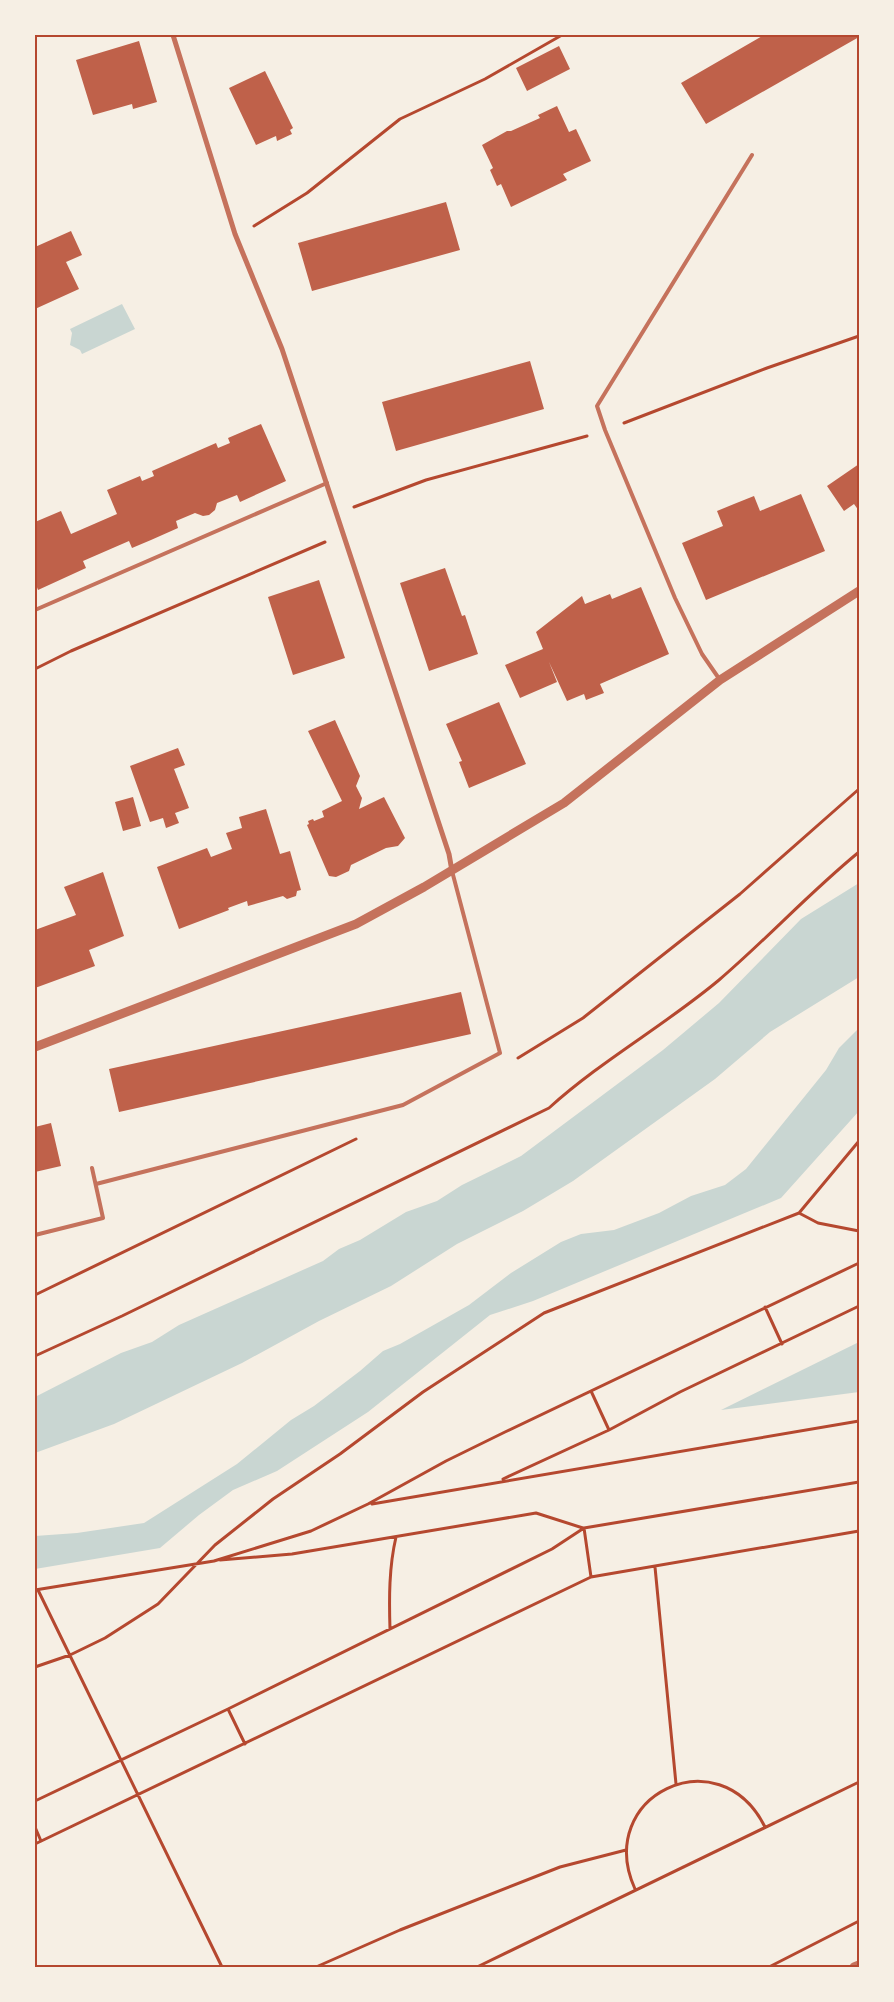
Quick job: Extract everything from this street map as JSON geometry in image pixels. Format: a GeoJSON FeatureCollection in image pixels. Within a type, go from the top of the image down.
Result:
{"type":"FeatureCollection","features":[{"type":"Feature","properties":{"kind":"street"},"geometry":{"type":"LineString","coordinates":[[173,35],[235,234],[282,349],[327,483],[449,854],[452,871]]}},
{"type":"Feature","properties":{"kind":"street"},"geometry":{"type":"LineString","coordinates":[[35,1047],[356,924],[452,871],[564,803],[720,680],[859,591]]}},
{"type":"Feature","properties":{"kind":"street"},"geometry":{"type":"LineString","coordinates":[[854,1967],[859,1965]]}},
{"type":"Feature","properties":{"kind":"lane"},"geometry":{"type":"LineString","coordinates":[[720,680],[702,654],[676,598],[605,430],[597,406],[752,155]]}},
{"type":"Feature","properties":{"kind":"lane"},"geometry":{"type":"LineString","coordinates":[[35,610],[327,483]]}},
{"type":"Feature","properties":{"kind":"lane"},"geometry":{"type":"LineString","coordinates":[[96,1184],[403,1105],[500,1053],[452,871]]}},
{"type":"Feature","properties":{"kind":"lane"},"geometry":{"type":"LineString","coordinates":[[35,1235],[103,1218],[92,1168]]}},
{"type":"Feature","properties":{"kind":"path"},"geometry":{"type":"LineString","coordinates":[[235,234],[253,227],[307,194],[348,162],[387,127],[400,119],[477,83],[562,35]]}},
{"type":"Feature","properties":{"kind":"path"},"geometry":{"type":"LineString","coordinates":[[35,669],[89,643],[344,536]]}},
{"type":"Feature","properties":{"kind":"path"},"geometry":{"type":"LineString","coordinates":[[831,814],[859,789]]}},
{"type":"Feature","properties":{"kind":"path"},"geometry":{"type":"LineString","coordinates":[[35,1356],[122,1316],[549,1108],[581,1079],[658,1027],[719,980],[859,852]]}},
{"type":"Feature","properties":{"kind":"path"},"geometry":{"type":"LineString","coordinates":[[35,1667],[70,1655],[105,1638],[158,1604],[215,1545],[273,1499],[340,1454],[448,1375],[544,1313],[799,1213],[859,1140]]}},
{"type":"Feature","properties":{"kind":"path"},"geometry":{"type":"LineString","coordinates":[[799,1213],[818,1223],[859,1231]]}},
{"type":"Feature","properties":{"kind":"path"},"geometry":{"type":"LineString","coordinates":[[214,1561],[311,1532],[368,1504],[446,1461],[859,1263]]}},
{"type":"Feature","properties":{"kind":"path"},"geometry":{"type":"LineString","coordinates":[[498,1481],[609,1430],[680,1392],[859,1306]]}},
{"type":"Feature","properties":{"kind":"path"},"geometry":{"type":"LineString","coordinates":[[765,1308],[782,1344]]}},
{"type":"Feature","properties":{"kind":"path"},"geometry":{"type":"LineString","coordinates":[[591,1391],[609,1430]]}},
{"type":"Feature","properties":{"kind":"path"},"geometry":{"type":"LineString","coordinates":[[368,1504],[859,1421]]}},
{"type":"Feature","properties":{"kind":"path"},"geometry":{"type":"LineString","coordinates":[[35,1801],[228,1709],[552,1549],[584,1528],[859,1482]]}},
{"type":"Feature","properties":{"kind":"path"},"geometry":{"type":"LineString","coordinates":[[222,1967],[37,1590],[196,1563],[258,1559],[536,1513],[584,1528]]}},
{"type":"Feature","properties":{"kind":"path"},"geometry":{"type":"LineString","coordinates":[[584,1528],[591,1577]]}},
{"type":"Feature","properties":{"kind":"path"},"geometry":{"type":"LineString","coordinates":[[35,1844],[591,1577],[859,1531]]}},
{"type":"Feature","properties":{"kind":"path"},"geometry":{"type":"LineString","coordinates":[[390,1629],[389,1596],[392,1554],[396,1537]]}},
{"type":"Feature","properties":{"kind":"path"},"geometry":{"type":"LineString","coordinates":[[655,1567],[676,1784]]}},
{"type":"Feature","properties":{"kind":"path"},"geometry":{"type":"LineString","coordinates":[[228,1709],[245,1744]]}},
{"type":"Feature","properties":{"kind":"path"},"geometry":{"type":"LineString","coordinates":[[635,1889],[629,1874],[626,1850],[631,1827],[639,1813],[655,1795],[676,1784],[701,1781],[728,1788],[750,1804],[765,1827]]}},
{"type":"Feature","properties":{"kind":"path"},"geometry":{"type":"LineString","coordinates":[[477,1967],[859,1782]]}},
{"type":"Feature","properties":{"kind":"path"},"geometry":{"type":"LineString","coordinates":[[35,1827],[41,1841]]}},
{"type":"Feature","properties":{"kind":"path"},"geometry":{"type":"LineString","coordinates":[[316,1967],[400,1930],[560,1867],[626,1850]]}},
{"type":"Feature","properties":{"kind":"path"},"geometry":{"type":"LineString","coordinates":[[769,1967],[859,1922]]}},
{"type":"Feature","properties":{"kind":"shaded area"},"geometry":{"type":"Polygon","coordinates":[[[122,304],[135,329],[82,354],[80,350],[70,345],[72,333],[70,329],[122,304]]]}},
{"type":"Feature","properties":{"kind":"shaded area"},"geometry":{"type":"Polygon","coordinates":[[[859,883],[859,977],[770,1032],[715,1079],[573,1181],[523,1211],[457,1244],[391,1286],[319,1321],[242,1363],[114,1424],[35,1453],[35,1397],[121,1353],[152,1342],[179,1325],[323,1261],[339,1249],[360,1240],[406,1212],[437,1201],[462,1185],[521,1156],[663,1050],[719,1003],[801,919],[859,883]]]}},
{"type":"Feature","properties":{"kind":"shaded area"},"geometry":{"type":"Polygon","coordinates":[[[859,1028],[859,1111],[781,1198],[533,1301],[490,1315],[368,1412],[277,1471],[233,1490],[199,1515],[160,1548],[35,1569],[35,1536],[77,1533],[144,1523],[237,1464],[291,1420],[314,1406],[383,1351],[400,1344],[469,1305],[511,1273],[561,1242],[581,1234],[614,1230],[659,1213],[691,1196],[725,1185],[746,1169],[826,1070],[839,1048],[859,1028]]]}},
{"type":"Feature","properties":{"kind":"shaded area"},"geometry":{"type":"Polygon","coordinates":[[[859,1342],[859,1392],[721,1410],[859,1342]]]}},
{"type":"Feature","properties":{"kind":"building"},"geometry":{"type":"Polygon","coordinates":[[[764,35],[859,35],[859,37],[706,124],[681,83],[764,35]]]}},
{"type":"Feature","properties":{"kind":"building"},"geometry":{"type":"Polygon","coordinates":[[[139,41],[157,102],[133,109],[132,104],[93,115],[76,60],[139,41]]]}},
{"type":"Feature","properties":{"kind":"building"},"geometry":{"type":"Polygon","coordinates":[[[559,46],[570,69],[527,91],[516,68],[559,46]]]}},
{"type":"Feature","properties":{"kind":"building"},"geometry":{"type":"Polygon","coordinates":[[[265,71],[293,128],[290,130],[292,134],[277,141],[276,136],[256,145],[229,88],[265,71]]]}},
{"type":"Feature","properties":{"kind":"building"},"geometry":{"type":"Polygon","coordinates":[[[557,106],[569,132],[576,129],[591,161],[563,174],[567,180],[511,207],[501,184],[497,186],[490,170],[493,168],[482,145],[507,131],[540,118],[538,115],[557,106]]]}},
{"type":"Feature","properties":{"kind":"building"},"geometry":{"type":"Polygon","coordinates":[[[446,202],[460,250],[312,291],[298,243],[446,202]]]}},
{"type":"Feature","properties":{"kind":"building"},"geometry":{"type":"Polygon","coordinates":[[[71,231],[82,255],[66,262],[79,289],[35,309],[35,247],[71,231]]]}},
{"type":"Feature","properties":{"kind":"building"},"geometry":{"type":"Polygon","coordinates":[[[530,361],[544,409],[396,451],[382,402],[530,361]]]}},
{"type":"Feature","properties":{"kind":"building"},"geometry":{"type":"Polygon","coordinates":[[[261,424],[286,481],[240,502],[237,495],[217,503],[215,510],[209,515],[203,516],[195,513],[176,521],[178,528],[132,548],[129,541],[83,561],[86,568],[38,590],[35,582],[35,522],[61,511],[71,534],[117,514],[107,490],[140,476],[142,481],[154,476],[152,471],[216,443],[218,448],[230,443],[228,438],[261,424]]]}},
{"type":"Feature","properties":{"kind":"building"},"geometry":{"type":"Polygon","coordinates":[[[859,464],[859,511],[854,504],[844,511],[827,486],[859,464]]]}},
{"type":"Feature","properties":{"kind":"building"},"geometry":{"type":"Polygon","coordinates":[[[801,494],[825,551],[706,600],[682,543],[723,526],[717,511],[734,504],[754,496],[760,511],[801,494]]]}},
{"type":"Feature","properties":{"kind":"building"},"geometry":{"type":"Polygon","coordinates":[[[445,568],[462,616],[465,615],[478,654],[429,671],[400,583],[445,568]]]}},
{"type":"Feature","properties":{"kind":"building"},"geometry":{"type":"Polygon","coordinates":[[[319,580],[345,658],[293,675],[268,597],[319,580]]]}},
{"type":"Feature","properties":{"kind":"building"},"geometry":{"type":"Polygon","coordinates":[[[641,587],[669,654],[600,684],[604,693],[586,700],[584,694],[567,701],[549,662],[557,682],[520,698],[505,665],[543,649],[536,632],[582,596],[585,604],[610,594],[612,599],[641,587]]]}},
{"type":"Feature","properties":{"kind":"building"},"geometry":{"type":"Polygon","coordinates":[[[499,702],[526,764],[469,788],[459,762],[462,761],[446,724],[499,702]]]}},
{"type":"Feature","properties":{"kind":"building"},"geometry":{"type":"Polygon","coordinates":[[[335,720],[360,776],[356,786],[362,798],[359,809],[384,797],[405,838],[398,846],[386,848],[351,865],[349,871],[336,877],[329,876],[307,825],[309,824],[308,821],[324,817],[322,811],[342,801],[308,731],[335,720]]]}},
{"type":"Feature","properties":{"kind":"building"},"geometry":{"type":"Polygon","coordinates":[[[178,748],[185,765],[174,769],[189,808],[175,813],[179,823],[166,828],[163,818],[150,822],[130,766],[178,748]]]}},
{"type":"Feature","properties":{"kind":"building"},"geometry":{"type":"Polygon","coordinates":[[[133,797],[141,826],[123,831],[115,802],[133,797]]]}},
{"type":"Feature","properties":{"kind":"building"},"geometry":{"type":"Polygon","coordinates":[[[266,809],[280,854],[290,851],[301,890],[297,891],[296,896],[287,899],[283,896],[248,906],[247,901],[179,929],[157,867],[207,848],[211,857],[232,849],[226,833],[242,828],[239,817],[266,809]]]}},
{"type":"Feature","properties":{"kind":"building"},"geometry":{"type":"Polygon","coordinates":[[[103,872],[124,936],[89,950],[95,966],[35,988],[35,930],[76,915],[64,887],[103,872]]]}},
{"type":"Feature","properties":{"kind":"building"},"geometry":{"type":"Polygon","coordinates":[[[461,992],[471,1034],[119,1112],[109,1069],[461,992]]]}},
{"type":"Feature","properties":{"kind":"building"},"geometry":{"type":"Polygon","coordinates":[[[51,1123],[61,1166],[35,1172],[35,1127],[51,1123]]]}}]}
